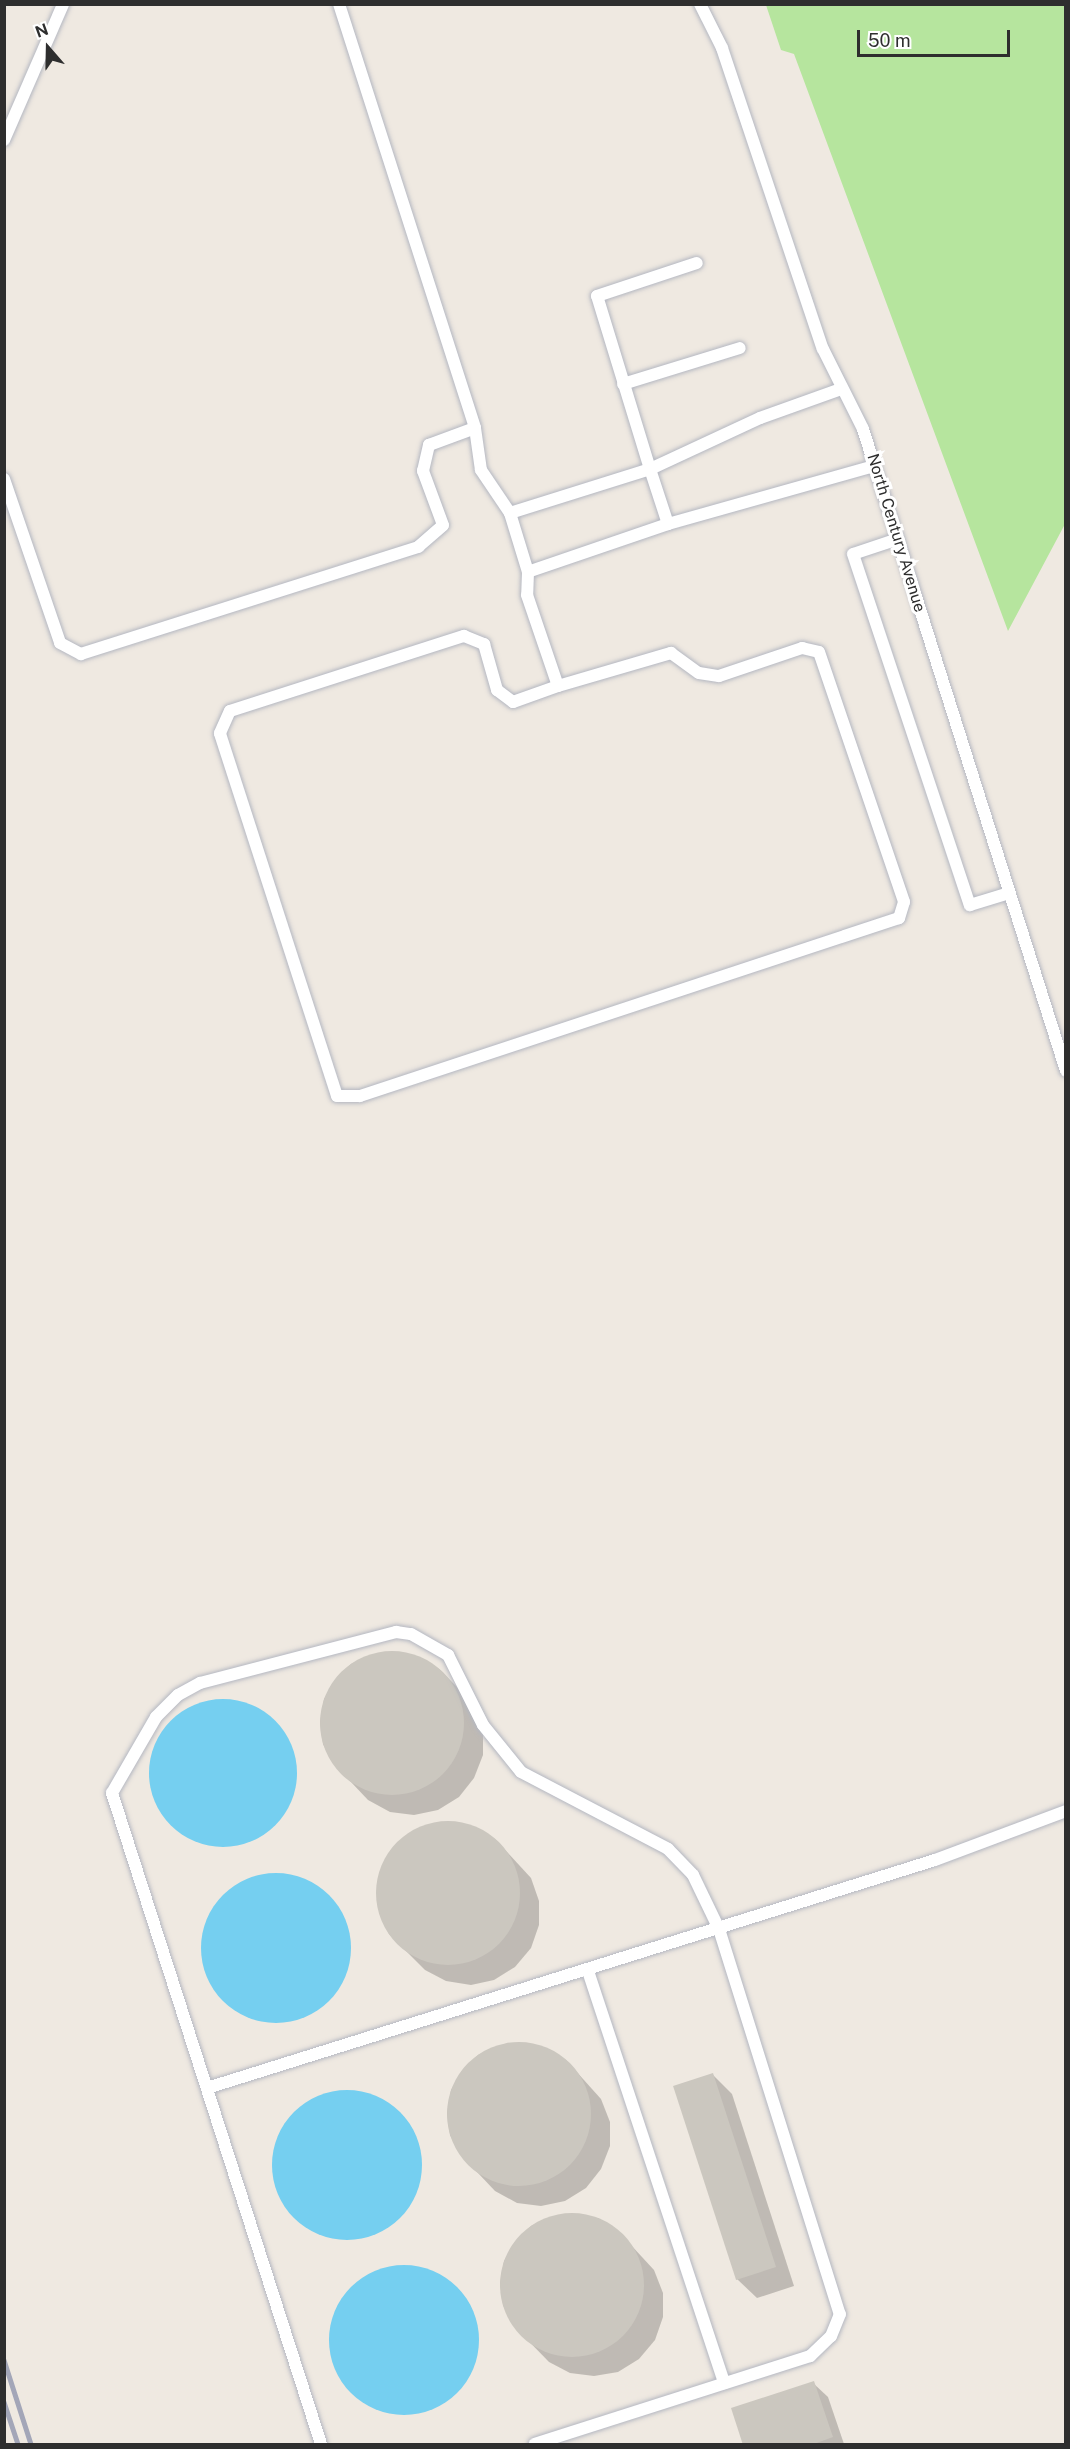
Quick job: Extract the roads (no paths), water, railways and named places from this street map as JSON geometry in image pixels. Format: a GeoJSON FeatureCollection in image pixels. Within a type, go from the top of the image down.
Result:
{"type":"FeatureCollection","features":[{"type":"Feature","properties":{"kind":"lane"},"geometry":{"type":"LineString","coordinates":[[4,140],[63,4]]}},
{"type":"Feature","properties":{"kind":"lane"},"geometry":{"type":"LineString","coordinates":[[339,4],[476,428],[481,470],[510,513],[528,572],[527,595],[558,686]]}},
{"type":"Feature","properties":{"kind":"lane","name":"North Century Avenue"},"geometry":{"type":"LineString","coordinates":[[700,4],[722,48],[823,349],[863,429],[1065,1071]]}},
{"type":"Feature","properties":{"kind":"lane"},"geometry":{"type":"LineString","coordinates":[[668,524],[597,296],[697,263]]}},
{"type":"Feature","properties":{"kind":"lane"},"geometry":{"type":"LineString","coordinates":[[623,384],[740,348]]}},
{"type":"Feature","properties":{"kind":"lane"},"geometry":{"type":"LineString","coordinates":[[510,513],[650,469],[760,418],[841,389]]}},
{"type":"Feature","properties":{"kind":"lane"},"geometry":{"type":"LineString","coordinates":[[4,479],[33,571],[60,643],[81,654],[418,547],[443,525],[423,471],[429,446],[476,428]]}},
{"type":"Feature","properties":{"kind":"lane"},"geometry":{"type":"LineString","coordinates":[[528,572],[668,524],[875,466]]}},
{"type":"Feature","properties":{"kind":"lane"},"geometry":{"type":"LineString","coordinates":[[898,539],[853,554],[970,905],[1009,893]]}},
{"type":"Feature","properties":{"kind":"lane"},"geometry":{"type":"LineString","coordinates":[[464,636],[484,644],[497,690],[513,702],[558,686],[671,653],[699,673],[719,676],[802,648],[819,652],[904,902],[899,918],[360,1096],[337,1096],[220,733],[230,711],[464,636]]}},
{"type":"Feature","properties":{"kind":"lane"},"geometry":{"type":"LineString","coordinates":[[321,2445],[112,1793],[156,1717],[178,1695],[200,1683],[373,1635],[411,1634],[432,1644],[457,1665],[483,1725],[505,1756],[521,1772],[668,1849],[693,1875],[719,1929],[840,2314],[831,2336],[810,2356],[535,2445]]}},
{"type":"Feature","properties":{"kind":"lane"},"geometry":{"type":"LineString","coordinates":[[207,2088],[588,1971],[935,1860],[1065,1810]]}},
{"type":"Feature","properties":{"kind":"lane"},"geometry":{"type":"LineString","coordinates":[[588,1971],[724,2383]]}},
{"type":"Feature","properties":{"kind":"water"},"geometry":{"type":"Polygon","coordinates":[[[223,1699],[252,1704],[276,1720],[292,1744],[297,1773],[292,1802],[276,1826],[252,1842],[223,1847],[194,1842],[170,1826],[154,1802],[149,1773],[154,1744],[170,1720],[194,1704],[223,1699]]]}},
{"type":"Feature","properties":{"kind":"water"},"geometry":{"type":"Polygon","coordinates":[[[276,1873],[305,1879],[329,1895],[345,1919],[351,1948],[345,1977],[329,2001],[305,2017],[276,2023],[247,2017],[223,2001],[207,1977],[201,1948],[207,1919],[223,1895],[247,1879],[276,1873]]]}},
{"type":"Feature","properties":{"kind":"water"},"geometry":{"type":"Polygon","coordinates":[[[347,2090],[376,2096],[400,2112],[416,2136],[422,2165],[416,2194],[400,2218],[376,2234],[347,2240],[318,2234],[294,2218],[278,2194],[272,2165],[278,2136],[294,2112],[318,2096],[347,2090]]]}},
{"type":"Feature","properties":{"kind":"water"},"geometry":{"type":"Polygon","coordinates":[[[404,2265],[433,2271],[457,2287],[473,2311],[479,2340],[473,2369],[457,2393],[433,2409],[404,2415],[375,2409],[351,2393],[335,2369],[329,2340],[335,2311],[351,2287],[375,2271],[404,2265]]]}},
{"type":"Feature","properties":{"kind":"railway"},"geometry":{"type":"LineString","coordinates":[[4,2360],[31,2444]]}},
{"type":"Feature","properties":{"kind":"railway"},"geometry":{"type":"LineString","coordinates":[[4,2402],[18,2444]]}}]}
